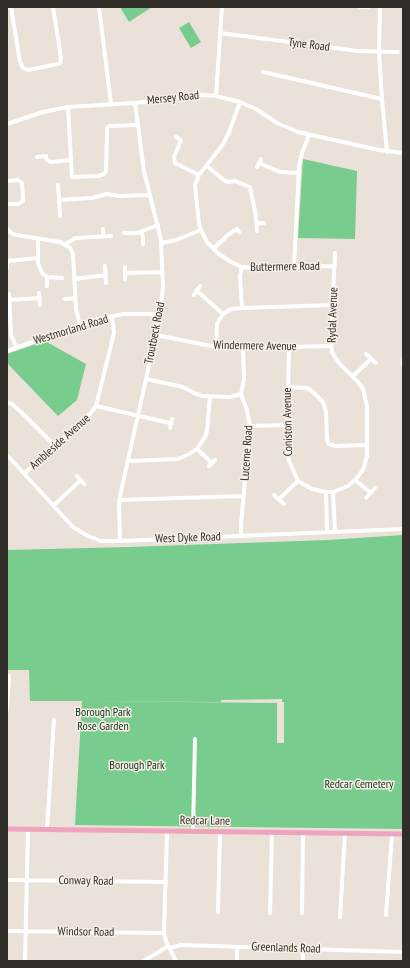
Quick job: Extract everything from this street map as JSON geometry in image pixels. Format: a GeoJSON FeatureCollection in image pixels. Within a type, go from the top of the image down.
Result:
{"type":"FeatureCollection","features":[{"type":"Feature","properties":{"kind":"main road","name":"Redcar Lane"},"geometry":{"type":"LineString","coordinates":[[7,829],[403,834]]}},
{"type":"Feature","properties":{"kind":"street"},"geometry":{"type":"LineString","coordinates":[[9,7],[20,62],[23,68],[28,70],[58,64],[60,62],[61,58],[53,7]]}},
{"type":"Feature","properties":{"kind":"street"},"geometry":{"type":"LineString","coordinates":[[99,7],[112,104]]}},
{"type":"Feature","properties":{"kind":"street"},"geometry":{"type":"LineString","coordinates":[[216,96],[222,7]]}},
{"type":"Feature","properties":{"kind":"street"},"geometry":{"type":"LineString","coordinates":[[360,7],[368,7]]}},
{"type":"Feature","properties":{"kind":"street"},"geometry":{"type":"LineString","coordinates":[[380,7],[379,52],[387,152]]}},
{"type":"Feature","properties":{"kind":"street","name":"Tyne Road"},"geometry":{"type":"LineString","coordinates":[[220,33],[358,51],[398,52]]}},
{"type":"Feature","properties":{"kind":"street"},"geometry":{"type":"LineString","coordinates":[[263,72],[382,99]]}},
{"type":"Feature","properties":{"kind":"street","name":"Mersey Road"},"geometry":{"type":"LineString","coordinates":[[7,124],[43,112],[68,107],[135,103],[190,95],[216,96],[240,102],[256,109],[290,130],[387,152],[403,153]]}},
{"type":"Feature","properties":{"kind":"street"},"geometry":{"type":"LineString","coordinates":[[176,137],[181,140],[174,156],[174,163],[199,175],[221,147],[228,135],[240,102]]}},
{"type":"Feature","properties":{"kind":"street","name":"Troutbeck Road"},"geometry":{"type":"LineString","coordinates":[[120,541],[119,500],[162,304],[162,243],[144,171],[135,103]]}},
{"type":"Feature","properties":{"kind":"street"},"geometry":{"type":"LineString","coordinates":[[68,107],[72,177],[98,176],[104,174],[106,171],[106,128],[109,126],[138,125]]}},
{"type":"Feature","properties":{"kind":"street"},"geometry":{"type":"LineString","coordinates":[[294,267],[298,173],[302,153],[309,135]]}},
{"type":"Feature","properties":{"kind":"street"},"geometry":{"type":"LineString","coordinates":[[36,157],[46,156],[46,159],[50,162],[70,160]]}},
{"type":"Feature","properties":{"kind":"street"},"geometry":{"type":"LineString","coordinates":[[259,163],[280,172],[298,173]]}},
{"type":"Feature","properties":{"kind":"street"},"geometry":{"type":"LineString","coordinates":[[207,166],[225,181],[250,186],[252,189],[257,231]]}},
{"type":"Feature","properties":{"kind":"street","name":"Buttermere Road"},"geometry":{"type":"LineString","coordinates":[[199,175],[195,185],[201,230],[207,242],[213,249],[225,258],[242,267],[251,268],[335,266]]}},
{"type":"Feature","properties":{"kind":"street"},"geometry":{"type":"LineString","coordinates":[[7,181],[18,180],[22,182],[23,197],[22,201],[18,204],[7,204]]}},
{"type":"Feature","properties":{"kind":"street"},"geometry":{"type":"LineString","coordinates":[[58,185],[60,216]]}},
{"type":"Feature","properties":{"kind":"street"},"geometry":{"type":"LineString","coordinates":[[59,200],[92,198],[107,194],[119,196],[150,195]]}},
{"type":"Feature","properties":{"kind":"street"},"geometry":{"type":"LineString","coordinates":[[257,223],[264,223]]}},
{"type":"Feature","properties":{"kind":"street"},"geometry":{"type":"LineString","coordinates":[[124,233],[141,232],[158,225]]}},
{"type":"Feature","properties":{"kind":"street"},"geometry":{"type":"LineString","coordinates":[[7,228],[11,233],[16,235],[60,242],[70,248],[73,254],[75,298],[80,325]]}},
{"type":"Feature","properties":{"kind":"street"},"geometry":{"type":"LineString","coordinates":[[103,229],[103,236]]}},
{"type":"Feature","properties":{"kind":"street"},"geometry":{"type":"LineString","coordinates":[[213,249],[229,234],[237,229],[239,232]]}},
{"type":"Feature","properties":{"kind":"street"},"geometry":{"type":"LineString","coordinates":[[162,243],[176,240],[201,230]]}},
{"type":"Feature","properties":{"kind":"street"},"geometry":{"type":"LineString","coordinates":[[141,232],[143,244]]}},
{"type":"Feature","properties":{"kind":"street"},"geometry":{"type":"LineString","coordinates":[[65,244],[76,238],[111,236]]}},
{"type":"Feature","properties":{"kind":"street"},"geometry":{"type":"LineString","coordinates":[[38,239],[38,258],[40,268],[47,277],[47,286]]}},
{"type":"Feature","properties":{"kind":"street","name":"Rydal Avenue"},"geometry":{"type":"LineString","coordinates":[[333,492],[348,486],[363,470],[367,445],[367,406],[363,389],[353,376],[334,358],[331,346],[335,253]]}},
{"type":"Feature","properties":{"kind":"street"},"geometry":{"type":"LineString","coordinates":[[7,268],[7,261],[13,259],[38,258]]}},
{"type":"Feature","properties":{"kind":"street"},"geometry":{"type":"LineString","coordinates":[[105,266],[106,283]]}},
{"type":"Feature","properties":{"kind":"street"},"geometry":{"type":"LineString","coordinates":[[125,267],[125,279]]}},
{"type":"Feature","properties":{"kind":"street"},"geometry":{"type":"LineString","coordinates":[[242,267],[240,276],[242,308]]}},
{"type":"Feature","properties":{"kind":"street"},"geometry":{"type":"LineString","coordinates":[[125,273],[163,272]]}},
{"type":"Feature","properties":{"kind":"street"},"geometry":{"type":"LineString","coordinates":[[74,279],[106,275]]}},
{"type":"Feature","properties":{"kind":"street"},"geometry":{"type":"LineString","coordinates":[[47,277],[62,278]]}},
{"type":"Feature","properties":{"kind":"street"},"geometry":{"type":"LineString","coordinates":[[194,296],[196,290],[200,286]]}},
{"type":"Feature","properties":{"kind":"street"},"geometry":{"type":"LineString","coordinates":[[196,290],[223,314]]}},
{"type":"Feature","properties":{"kind":"street"},"geometry":{"type":"LineString","coordinates":[[40,293],[40,305]]}},
{"type":"Feature","properties":{"kind":"street"},"geometry":{"type":"LineString","coordinates":[[9,294],[8,320],[11,335],[16,348]]}},
{"type":"Feature","properties":{"kind":"street"},"geometry":{"type":"LineString","coordinates":[[9,300],[40,298]]}},
{"type":"Feature","properties":{"kind":"street"},"geometry":{"type":"LineString","coordinates":[[65,299],[75,298]]}},
{"type":"Feature","properties":{"kind":"street"},"geometry":{"type":"LineString","coordinates":[[216,347],[217,324],[223,314],[232,309],[333,305]]}},
{"type":"Feature","properties":{"kind":"street","name":"Westmorland Road"},"geometry":{"type":"LineString","coordinates":[[7,351],[95,320],[123,314],[160,315]]}},
{"type":"Feature","properties":{"kind":"street","name":"Ambleside Avenue"},"geometry":{"type":"LineString","coordinates":[[25,473],[90,414],[96,406],[114,333],[112,317]]}},
{"type":"Feature","properties":{"kind":"street","name":"Windermere Avenue"},"geometry":{"type":"LineString","coordinates":[[156,335],[216,347],[243,348],[331,346]]}},
{"type":"Feature","properties":{"kind":"street","name":"Coniston Avenue"},"geometry":{"type":"LineString","coordinates":[[289,347],[287,425],[289,460],[298,480]]}},
{"type":"Feature","properties":{"kind":"street","name":"Lucerne Road"},"geometry":{"type":"LineString","coordinates":[[241,536],[243,496],[250,426],[247,410],[241,394],[244,385],[243,348]]}},
{"type":"Feature","properties":{"kind":"street"},"geometry":{"type":"LineString","coordinates":[[366,354],[376,363]]}},
{"type":"Feature","properties":{"kind":"street"},"geometry":{"type":"LineString","coordinates":[[353,376],[371,359]]}},
{"type":"Feature","properties":{"kind":"street"},"geometry":{"type":"LineString","coordinates":[[403,360],[403,365]]}},
{"type":"Feature","properties":{"kind":"street"},"geometry":{"type":"LineString","coordinates":[[146,378],[176,384],[196,394],[230,397],[241,394]]}},
{"type":"Feature","properties":{"kind":"street"},"geometry":{"type":"LineString","coordinates":[[288,387],[307,388],[323,402],[326,412],[327,439],[329,444],[335,446],[367,445]]}},
{"type":"Feature","properties":{"kind":"street"},"geometry":{"type":"LineString","coordinates":[[128,459],[132,461],[178,459],[197,449],[207,431],[210,396]]}},
{"type":"Feature","properties":{"kind":"street"},"geometry":{"type":"LineString","coordinates":[[7,402],[12,404],[21,412],[55,446]]}},
{"type":"Feature","properties":{"kind":"street"},"geometry":{"type":"LineString","coordinates":[[96,406],[171,423]]}},
{"type":"Feature","properties":{"kind":"street"},"geometry":{"type":"LineString","coordinates":[[250,426],[287,425]]}},
{"type":"Feature","properties":{"kind":"street"},"geometry":{"type":"LineString","coordinates":[[197,449],[212,463]]}},
{"type":"Feature","properties":{"kind":"street","name":"West Dyke Road"},"geometry":{"type":"LineString","coordinates":[[7,455],[73,527],[88,536],[101,541],[403,529]]}},
{"type":"Feature","properties":{"kind":"street"},"geometry":{"type":"LineString","coordinates":[[77,476],[84,484]]}},
{"type":"Feature","properties":{"kind":"street"},"geometry":{"type":"LineString","coordinates":[[54,505],[81,480]]}},
{"type":"Feature","properties":{"kind":"street"},"geometry":{"type":"LineString","coordinates":[[279,499],[298,480],[312,489],[333,492],[335,532]]}},
{"type":"Feature","properties":{"kind":"street"},"geometry":{"type":"LineString","coordinates":[[355,480],[371,493]]}},
{"type":"Feature","properties":{"kind":"street"},"geometry":{"type":"LineString","coordinates":[[366,498],[375,488]]}},
{"type":"Feature","properties":{"kind":"street"},"geometry":{"type":"LineString","coordinates":[[326,492],[327,532]]}},
{"type":"Feature","properties":{"kind":"street"},"geometry":{"type":"LineString","coordinates":[[274,495],[284,504]]}},
{"type":"Feature","properties":{"kind":"street"},"geometry":{"type":"LineString","coordinates":[[119,500],[243,496]]}},
{"type":"Feature","properties":{"kind":"street"},"geometry":{"type":"LineString","coordinates":[[7,710],[9,676]]}},
{"type":"Feature","properties":{"kind":"street"},"geometry":{"type":"LineString","coordinates":[[47,829],[54,720]]}},
{"type":"Feature","properties":{"kind":"street"},"geometry":{"type":"LineString","coordinates":[[193,831],[195,739]]}},
{"type":"Feature","properties":{"kind":"street"},"geometry":{"type":"LineString","coordinates":[[25,961],[28,829]]}},
{"type":"Feature","properties":{"kind":"street"},"geometry":{"type":"LineString","coordinates":[[167,830],[164,933],[168,947],[176,961]]}},
{"type":"Feature","properties":{"kind":"street"},"geometry":{"type":"LineString","coordinates":[[218,912],[220,831]]}},
{"type":"Feature","properties":{"kind":"street"},"geometry":{"type":"LineString","coordinates":[[270,913],[272,832]]}},
{"type":"Feature","properties":{"kind":"street"},"geometry":{"type":"LineString","coordinates":[[302,913],[303,833]]}},
{"type":"Feature","properties":{"kind":"street"},"geometry":{"type":"LineString","coordinates":[[340,917],[345,833]]}},
{"type":"Feature","properties":{"kind":"street"},"geometry":{"type":"LineString","coordinates":[[386,915],[392,834]]}},
{"type":"Feature","properties":{"kind":"street","name":"Conway Road"},"geometry":{"type":"LineString","coordinates":[[7,880],[166,882]]}},
{"type":"Feature","properties":{"kind":"street","name":"Windsor Road"},"geometry":{"type":"LineString","coordinates":[[7,930],[164,933]]}},
{"type":"Feature","properties":{"kind":"street","name":"Greenlands Road"},"geometry":{"type":"LineString","coordinates":[[168,947],[181,945],[403,952]]}},
{"type":"Feature","properties":{"kind":"street"},"geometry":{"type":"LineString","coordinates":[[144,961],[168,947]]}},
{"type":"Feature","properties":{"kind":"street"},"geometry":{"type":"LineString","coordinates":[[237,947],[237,961]]}},
{"type":"Feature","properties":{"kind":"street"},"geometry":{"type":"LineString","coordinates":[[303,949],[303,961]]}},
{"type":"Feature","properties":{"kind":"green space"},"geometry":{"type":"Polygon","coordinates":[[[120,7],[152,7],[129,22],[120,7]]]}},
{"type":"Feature","properties":{"kind":"green space"},"geometry":{"type":"Polygon","coordinates":[[[189,22],[201,42],[191,48],[179,28],[189,22]]]}},
{"type":"Feature","properties":{"kind":"green space"},"geometry":{"type":"Polygon","coordinates":[[[303,159],[357,171],[355,239],[298,238],[303,159]]]}},
{"type":"Feature","properties":{"kind":"green space"},"geometry":{"type":"Polygon","coordinates":[[[45,341],[86,364],[77,400],[58,416],[7,363],[7,354],[45,341]]]}},
{"type":"Feature","properties":{"kind":"green space"},"geometry":{"type":"Polygon","coordinates":[[[403,535],[403,829],[75,825],[82,701],[30,701],[29,670],[7,670],[7,550],[328,540],[403,535]],[[282,699],[221,700],[221,702],[82,701],[277,703],[277,743],[284,743],[284,702],[282,702],[282,699]]]}},
{"type":"Feature","properties":{"kind":"park label","name":"Borough Park Rose Garden"},"geometry":{"type":"Point","coordinates":[103,720]}},
{"type":"Feature","properties":{"kind":"park label","name":"Borough Park"},"geometry":{"type":"Point","coordinates":[137,766]}},
{"type":"Feature","properties":{"kind":"park label","name":"Redcar Cemetery"},"geometry":{"type":"Point","coordinates":[359,785]}}]}
